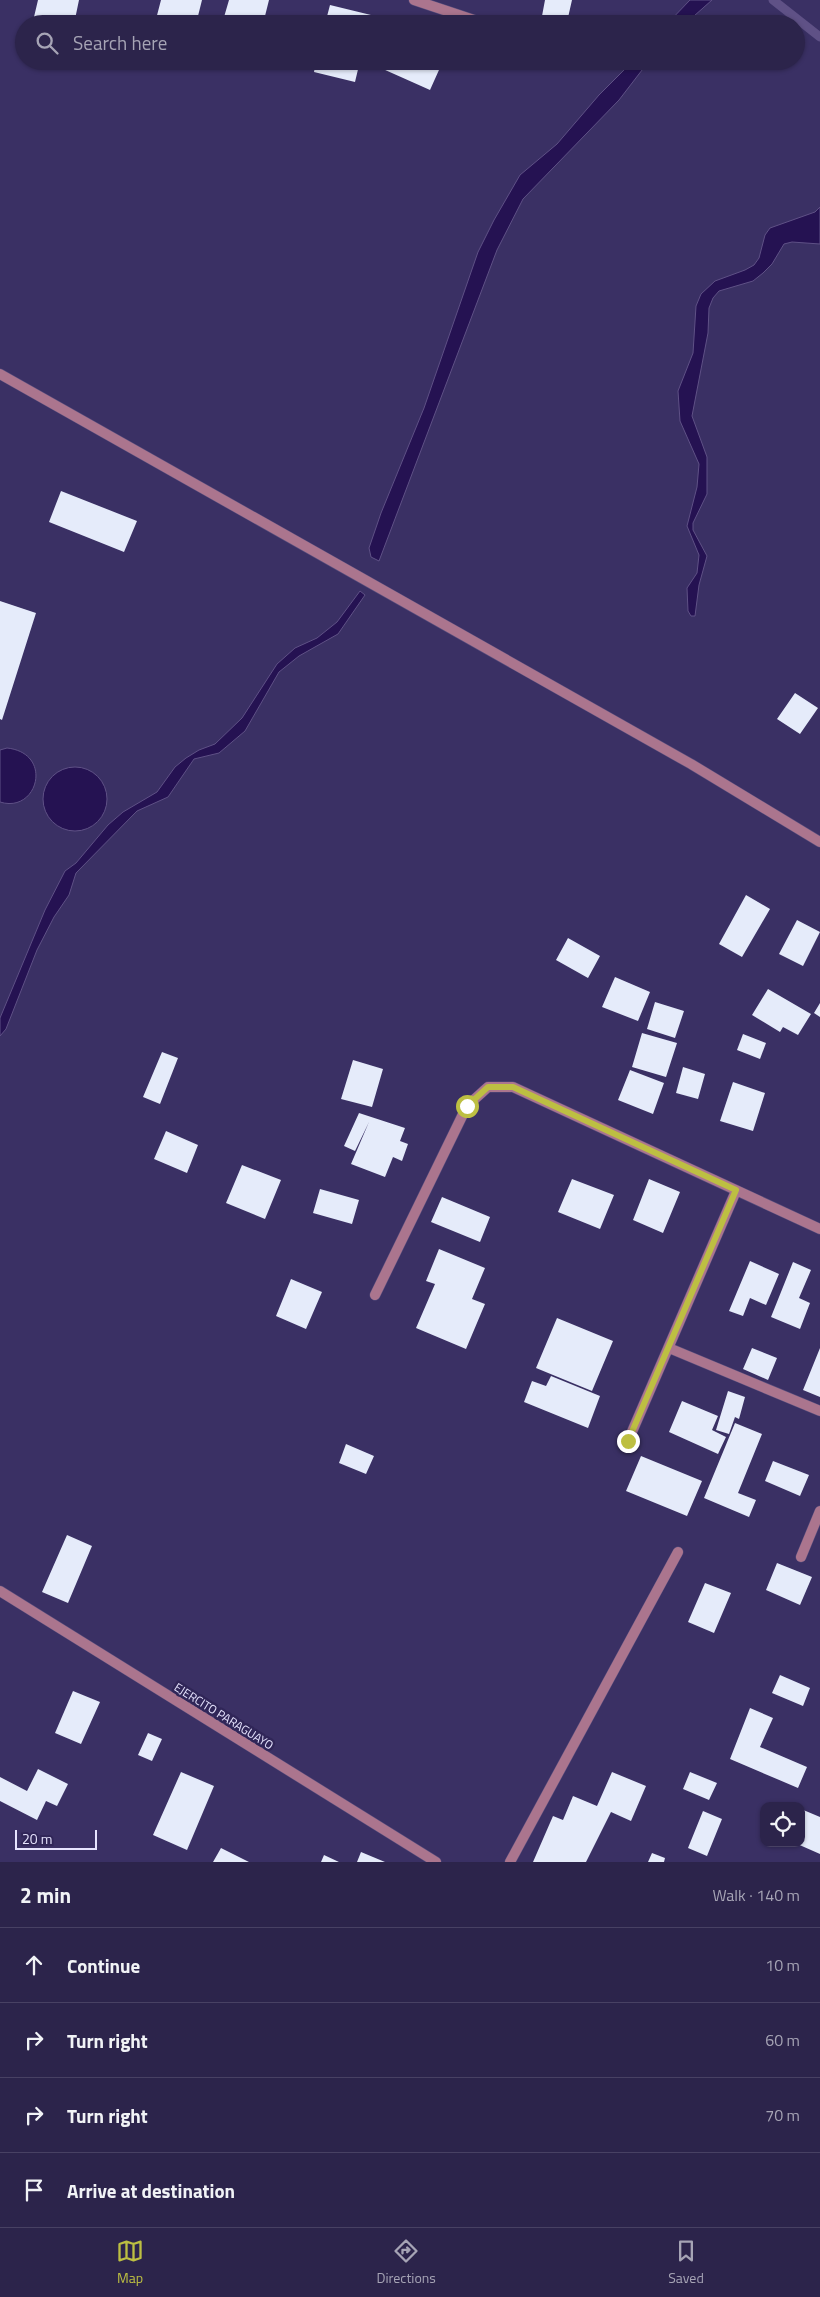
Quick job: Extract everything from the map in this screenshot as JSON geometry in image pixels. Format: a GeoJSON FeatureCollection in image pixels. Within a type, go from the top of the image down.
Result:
{"type":"FeatureCollection","features":[{"type":"Feature","properties":{"kind":"street"},"geometry":{"type":"LineString","coordinates":[[414,0],[459,15]]}},
{"type":"Feature","properties":{"kind":"street"},"geometry":{"type":"LineString","coordinates":[[0,374],[691,764],[820,842]]}},
{"type":"Feature","properties":{"kind":"street"},"geometry":{"type":"LineString","coordinates":[[374,1295],[467,1106],[488,1087],[513,1087],[820,1229]]}},
{"type":"Feature","properties":{"kind":"street"},"geometry":{"type":"LineString","coordinates":[[628,1441],[736,1190]]}},
{"type":"Feature","properties":{"kind":"street"},"geometry":{"type":"LineString","coordinates":[[669,1348],[820,1411]]}},
{"type":"Feature","properties":{"kind":"street"},"geometry":{"type":"LineString","coordinates":[[801,1556],[820,1511]]}},
{"type":"Feature","properties":{"kind":"street"},"geometry":{"type":"LineString","coordinates":[[510,1862],[678,1552]]}},
{"type":"Feature","properties":{"kind":"street","name":"EJERCITO PARAGUAYO"},"geometry":{"type":"LineString","coordinates":[[0,1591],[436,1862]]}},
{"type":"Feature","properties":{"kind":"shaded area"},"geometry":{"type":"Polygon","coordinates":[[[690,0],[712,0],[695,15],[676,15],[690,0]]]}},
{"type":"Feature","properties":{"kind":"shaded area"},"geometry":{"type":"Polygon","coordinates":[[[624,70],[642,70],[619,100],[523,199],[497,250],[379,561],[371,557],[369,548],[381,513],[424,408],[478,252],[520,175],[557,144],[599,95],[624,70]]]}},
{"type":"Feature","properties":{"kind":"shaded area"},"geometry":{"type":"Polygon","coordinates":[[[820,207],[820,244],[792,242],[784,244],[772,264],[763,273],[753,281],[719,291],[713,298],[709,308],[708,333],[692,416],[707,457],[707,494],[693,523],[693,530],[707,556],[699,585],[695,616],[691,616],[688,611],[687,588],[697,573],[699,555],[687,526],[697,487],[699,464],[680,421],[678,391],[693,353],[696,306],[701,294],[715,281],[754,265],[759,258],[765,235],[770,228],[815,212],[820,207]]]}},
{"type":"Feature","properties":{"kind":"shaded area"},"geometry":{"type":"Polygon","coordinates":[[[360,591],[365,595],[338,634],[299,656],[279,672],[245,731],[219,753],[194,759],[168,797],[137,811],[76,873],[69,895],[54,917],[37,950],[6,1029],[0,1036],[0,1018],[45,910],[65,871],[76,863],[108,825],[123,812],[157,792],[175,767],[199,750],[215,744],[242,718],[277,664],[295,648],[317,638],[337,622],[360,591]]]}},
{"type":"Feature","properties":{"kind":"shaded area"},"geometry":{"type":"Polygon","coordinates":[[[7,748],[22,752],[31,760],[35,770],[35,781],[31,792],[24,799],[13,803],[0,802],[0,750],[7,748]]]}},
{"type":"Feature","properties":{"kind":"shaded area"},"geometry":{"type":"Polygon","coordinates":[[[75,767],[87,769],[98,776],[105,787],[107,799],[105,811],[98,822],[87,829],[75,831],[63,829],[52,822],[45,811],[43,799],[45,787],[52,776],[63,769],[75,767]]]}},
{"type":"Feature","properties":{"kind":"building"},"geometry":{"type":"Polygon","coordinates":[[[38,0],[79,0],[76,15],[34,15],[38,0]]]}},
{"type":"Feature","properties":{"kind":"building"},"geometry":{"type":"Polygon","coordinates":[[[161,0],[202,0],[198,15],[157,15],[161,0]]]}},
{"type":"Feature","properties":{"kind":"building"},"geometry":{"type":"Polygon","coordinates":[[[229,0],[269,0],[265,15],[225,15],[229,0]]]}},
{"type":"Feature","properties":{"kind":"building"},"geometry":{"type":"Polygon","coordinates":[[[545,0],[572,0],[569,15],[542,15],[545,0]]]}},
{"type":"Feature","properties":{"kind":"building"},"geometry":{"type":"Polygon","coordinates":[[[330,5],[371,15],[327,15],[330,5]]]}},
{"type":"Feature","properties":{"kind":"building"},"geometry":{"type":"Polygon","coordinates":[[[314,70],[358,70],[355,82],[314,72],[314,70]]]}},
{"type":"Feature","properties":{"kind":"building"},"geometry":{"type":"Polygon","coordinates":[[[385,70],[439,70],[430,90],[385,70]]]}},
{"type":"Feature","properties":{"kind":"building"},"geometry":{"type":"Polygon","coordinates":[[[61,491],[137,521],[124,552],[49,522],[61,491]]]}},
{"type":"Feature","properties":{"kind":"building"},"geometry":{"type":"Polygon","coordinates":[[[0,601],[36,613],[2,720],[0,719],[0,601]]]}},
{"type":"Feature","properties":{"kind":"building"},"geometry":{"type":"Polygon","coordinates":[[[795,693],[818,708],[800,734],[777,719],[795,693]]]}},
{"type":"Feature","properties":{"kind":"building"},"geometry":{"type":"Polygon","coordinates":[[[746,895],[770,909],[742,957],[719,944],[746,895]]]}},
{"type":"Feature","properties":{"kind":"building"},"geometry":{"type":"Polygon","coordinates":[[[797,920],[820,932],[803,966],[779,954],[797,920]]]}},
{"type":"Feature","properties":{"kind":"building"},"geometry":{"type":"Polygon","coordinates":[[[568,938],[600,956],[588,978],[556,960],[568,938]]]}},
{"type":"Feature","properties":{"kind":"building"},"geometry":{"type":"Polygon","coordinates":[[[615,977],[650,992],[638,1021],[602,1007],[615,977]]]}},
{"type":"Feature","properties":{"kind":"building"},"geometry":{"type":"Polygon","coordinates":[[[768,989],[811,1014],[798,1035],[783,1027],[780,1032],[752,1015],[768,989]]]}},
{"type":"Feature","properties":{"kind":"building"},"geometry":{"type":"Polygon","coordinates":[[[655,1002],[684,1011],[675,1038],[647,1029],[655,1002]]]}},
{"type":"Feature","properties":{"kind":"building"},"geometry":{"type":"Polygon","coordinates":[[[820,1003],[820,1017],[814,1013],[820,1003]]]}},
{"type":"Feature","properties":{"kind":"building"},"geometry":{"type":"Polygon","coordinates":[[[642,1033],[677,1043],[666,1077],[632,1067],[642,1033]]]}},
{"type":"Feature","properties":{"kind":"building"},"geometry":{"type":"Polygon","coordinates":[[[743,1034],[766,1043],[760,1059],[737,1050],[743,1034]]]}},
{"type":"Feature","properties":{"kind":"building"},"geometry":{"type":"Polygon","coordinates":[[[162,1052],[178,1058],[160,1104],[143,1097],[162,1052]]]}},
{"type":"Feature","properties":{"kind":"building"},"geometry":{"type":"Polygon","coordinates":[[[353,1060],[383,1069],[372,1107],[341,1099],[353,1060]]]}},
{"type":"Feature","properties":{"kind":"building"},"geometry":{"type":"Polygon","coordinates":[[[683,1067],[705,1074],[698,1099],[676,1093],[683,1067]]]}},
{"type":"Feature","properties":{"kind":"building"},"geometry":{"type":"Polygon","coordinates":[[[630,1070],[664,1083],[653,1114],[618,1100],[630,1070]]]}},
{"type":"Feature","properties":{"kind":"building"},"geometry":{"type":"Polygon","coordinates":[[[733,1082],[765,1093],[753,1131],[720,1121],[733,1082]]]}},
{"type":"Feature","properties":{"kind":"building"},"geometry":{"type":"Polygon","coordinates":[[[359,1113],[405,1128],[400,1141],[408,1144],[402,1161],[393,1157],[385,1177],[351,1164],[369,1122],[355,1151],[344,1146],[359,1113]]]}},
{"type":"Feature","properties":{"kind":"building"},"geometry":{"type":"Polygon","coordinates":[[[166,1131],[198,1145],[187,1173],[154,1159],[166,1131]]]}},
{"type":"Feature","properties":{"kind":"building"},"geometry":{"type":"Polygon","coordinates":[[[242,1165],[281,1180],[265,1219],[226,1203],[242,1165]]]}},
{"type":"Feature","properties":{"kind":"building"},"geometry":{"type":"Polygon","coordinates":[[[572,1179],[614,1195],[600,1229],[558,1212],[572,1179]]]}},
{"type":"Feature","properties":{"kind":"building"},"geometry":{"type":"Polygon","coordinates":[[[649,1179],[680,1192],[663,1233],[633,1220],[649,1179]]]}},
{"type":"Feature","properties":{"kind":"building"},"geometry":{"type":"Polygon","coordinates":[[[320,1189],[359,1200],[352,1224],[313,1213],[320,1189]]]}},
{"type":"Feature","properties":{"kind":"building"},"geometry":{"type":"Polygon","coordinates":[[[442,1197],[490,1217],[480,1242],[431,1222],[442,1197]]]}},
{"type":"Feature","properties":{"kind":"building"},"geometry":{"type":"Polygon","coordinates":[[[439,1249],[485,1268],[472,1299],[485,1304],[466,1349],[416,1328],[435,1284],[426,1281],[439,1249]]]}},
{"type":"Feature","properties":{"kind":"building"},"geometry":{"type":"Polygon","coordinates":[[[750,1261],[779,1274],[766,1305],[750,1298],[743,1316],[729,1311],[750,1261]]]}},
{"type":"Feature","properties":{"kind":"building"},"geometry":{"type":"Polygon","coordinates":[[[793,1262],[811,1270],[799,1298],[810,1303],[800,1329],[771,1317],[793,1262]]]}},
{"type":"Feature","properties":{"kind":"building"},"geometry":{"type":"Polygon","coordinates":[[[291,1279],[322,1292],[306,1329],[276,1316],[291,1279]]]}},
{"type":"Feature","properties":{"kind":"building"},"geometry":{"type":"Polygon","coordinates":[[[557,1318],[613,1341],[592,1391],[536,1368],[557,1318]]]}},
{"type":"Feature","properties":{"kind":"building"},"geometry":{"type":"Polygon","coordinates":[[[752,1348],[777,1358],[768,1380],[743,1369],[752,1348]]]}},
{"type":"Feature","properties":{"kind":"building"},"geometry":{"type":"Polygon","coordinates":[[[820,1348],[820,1397],[803,1390],[820,1348]]]}},
{"type":"Feature","properties":{"kind":"building"},"geometry":{"type":"Polygon","coordinates":[[[551,1376],[600,1396],[588,1428],[524,1402],[532,1381],[546,1386],[551,1376]]]}},
{"type":"Feature","properties":{"kind":"building"},"geometry":{"type":"Polygon","coordinates":[[[728,1391],[745,1397],[739,1419],[735,1417],[729,1434],[716,1430],[728,1391]]]}},
{"type":"Feature","properties":{"kind":"building"},"geometry":{"type":"Polygon","coordinates":[[[682,1401],[718,1416],[712,1430],[726,1437],[718,1454],[669,1432],[682,1401]]]}},
{"type":"Feature","properties":{"kind":"building"},"geometry":{"type":"Polygon","coordinates":[[[735,1423],[762,1434],[738,1493],[756,1500],[749,1517],[704,1498],[735,1423]]]}},
{"type":"Feature","properties":{"kind":"building"},"geometry":{"type":"Polygon","coordinates":[[[346,1444],[374,1456],[366,1474],[339,1463],[346,1444]]]}},
{"type":"Feature","properties":{"kind":"building"},"geometry":{"type":"Polygon","coordinates":[[[641,1456],[702,1481],[687,1516],[626,1491],[641,1456]]]}},
{"type":"Feature","properties":{"kind":"building"},"geometry":{"type":"Polygon","coordinates":[[[773,1461],[809,1475],[800,1496],[765,1481],[773,1461]]]}},
{"type":"Feature","properties":{"kind":"building"},"geometry":{"type":"Polygon","coordinates":[[[67,1535],[92,1546],[68,1603],[42,1592],[67,1535]]]}},
{"type":"Feature","properties":{"kind":"building"},"geometry":{"type":"Polygon","coordinates":[[[777,1563],[812,1577],[800,1605],[766,1590],[777,1563]]]}},
{"type":"Feature","properties":{"kind":"building"},"geometry":{"type":"Polygon","coordinates":[[[705,1583],[731,1593],[714,1633],[688,1622],[705,1583]]]}},
{"type":"Feature","properties":{"kind":"building"},"geometry":{"type":"Polygon","coordinates":[[[780,1675],[810,1688],[803,1706],[772,1693],[780,1675]]]}},
{"type":"Feature","properties":{"kind":"building"},"geometry":{"type":"Polygon","coordinates":[[[73,1691],[100,1702],[81,1744],[55,1733],[73,1691]]]}},
{"type":"Feature","properties":{"kind":"building"},"geometry":{"type":"Polygon","coordinates":[[[750,1708],[773,1718],[760,1747],[807,1767],[798,1788],[730,1759],[750,1708]]]}},
{"type":"Feature","properties":{"kind":"building"},"geometry":{"type":"Polygon","coordinates":[[[148,1733],[162,1739],[152,1761],[138,1755],[148,1733]]]}},
{"type":"Feature","properties":{"kind":"building"},"geometry":{"type":"Polygon","coordinates":[[[38,1769],[68,1784],[57,1806],[46,1801],[37,1820],[0,1801],[0,1777],[27,1791],[38,1769]]]}},
{"type":"Feature","properties":{"kind":"building"},"geometry":{"type":"Polygon","coordinates":[[[181,1772],[214,1786],[187,1850],[153,1835],[181,1772]]]}},
{"type":"Feature","properties":{"kind":"building"},"geometry":{"type":"Polygon","coordinates":[[[612,1772],[646,1786],[631,1821],[611,1812],[586,1862],[533,1862],[553,1816],[563,1820],[573,1796],[597,1806],[612,1772]]]}},
{"type":"Feature","properties":{"kind":"building"},"geometry":{"type":"Polygon","coordinates":[[[690,1772],[717,1783],[709,1800],[683,1789],[690,1772]]]}},
{"type":"Feature","properties":{"kind":"building"},"geometry":{"type":"Polygon","coordinates":[[[703,1811],[722,1819],[707,1856],[688,1848],[703,1811]]]}},
{"type":"Feature","properties":{"kind":"building"},"geometry":{"type":"Polygon","coordinates":[[[805,1811],[820,1817],[820,1854],[804,1847],[805,1811]]]}},
{"type":"Feature","properties":{"kind":"building"},"geometry":{"type":"Polygon","coordinates":[[[221,1848],[249,1862],[213,1862],[221,1848]]]}},
{"type":"Feature","properties":{"kind":"building"},"geometry":{"type":"Polygon","coordinates":[[[361,1852],[385,1862],[357,1862],[361,1852]]]}},
{"type":"Feature","properties":{"kind":"building"},"geometry":{"type":"Polygon","coordinates":[[[652,1853],[665,1858],[664,1862],[648,1862],[652,1853]]]}},
{"type":"Feature","properties":{"kind":"building"},"geometry":{"type":"Polygon","coordinates":[[[324,1855],[339,1862],[321,1862],[324,1855]]]}},
{"type":"Feature","properties":{"kind":"waterway"},"geometry":{"type":"LineString","coordinates":[[773,0],[792,15]]}},
{"type":"Feature","properties":{"kind":"waterway"},"geometry":{"type":"LineString","coordinates":[[805,25],[820,37]]}},
{"type":"Feature","properties":{"kind":"route"},"geometry":{"type":"LineString","coordinates":[[467,1106],[488,1087],[513,1087],[736,1190],[628,1441]]}}]}
